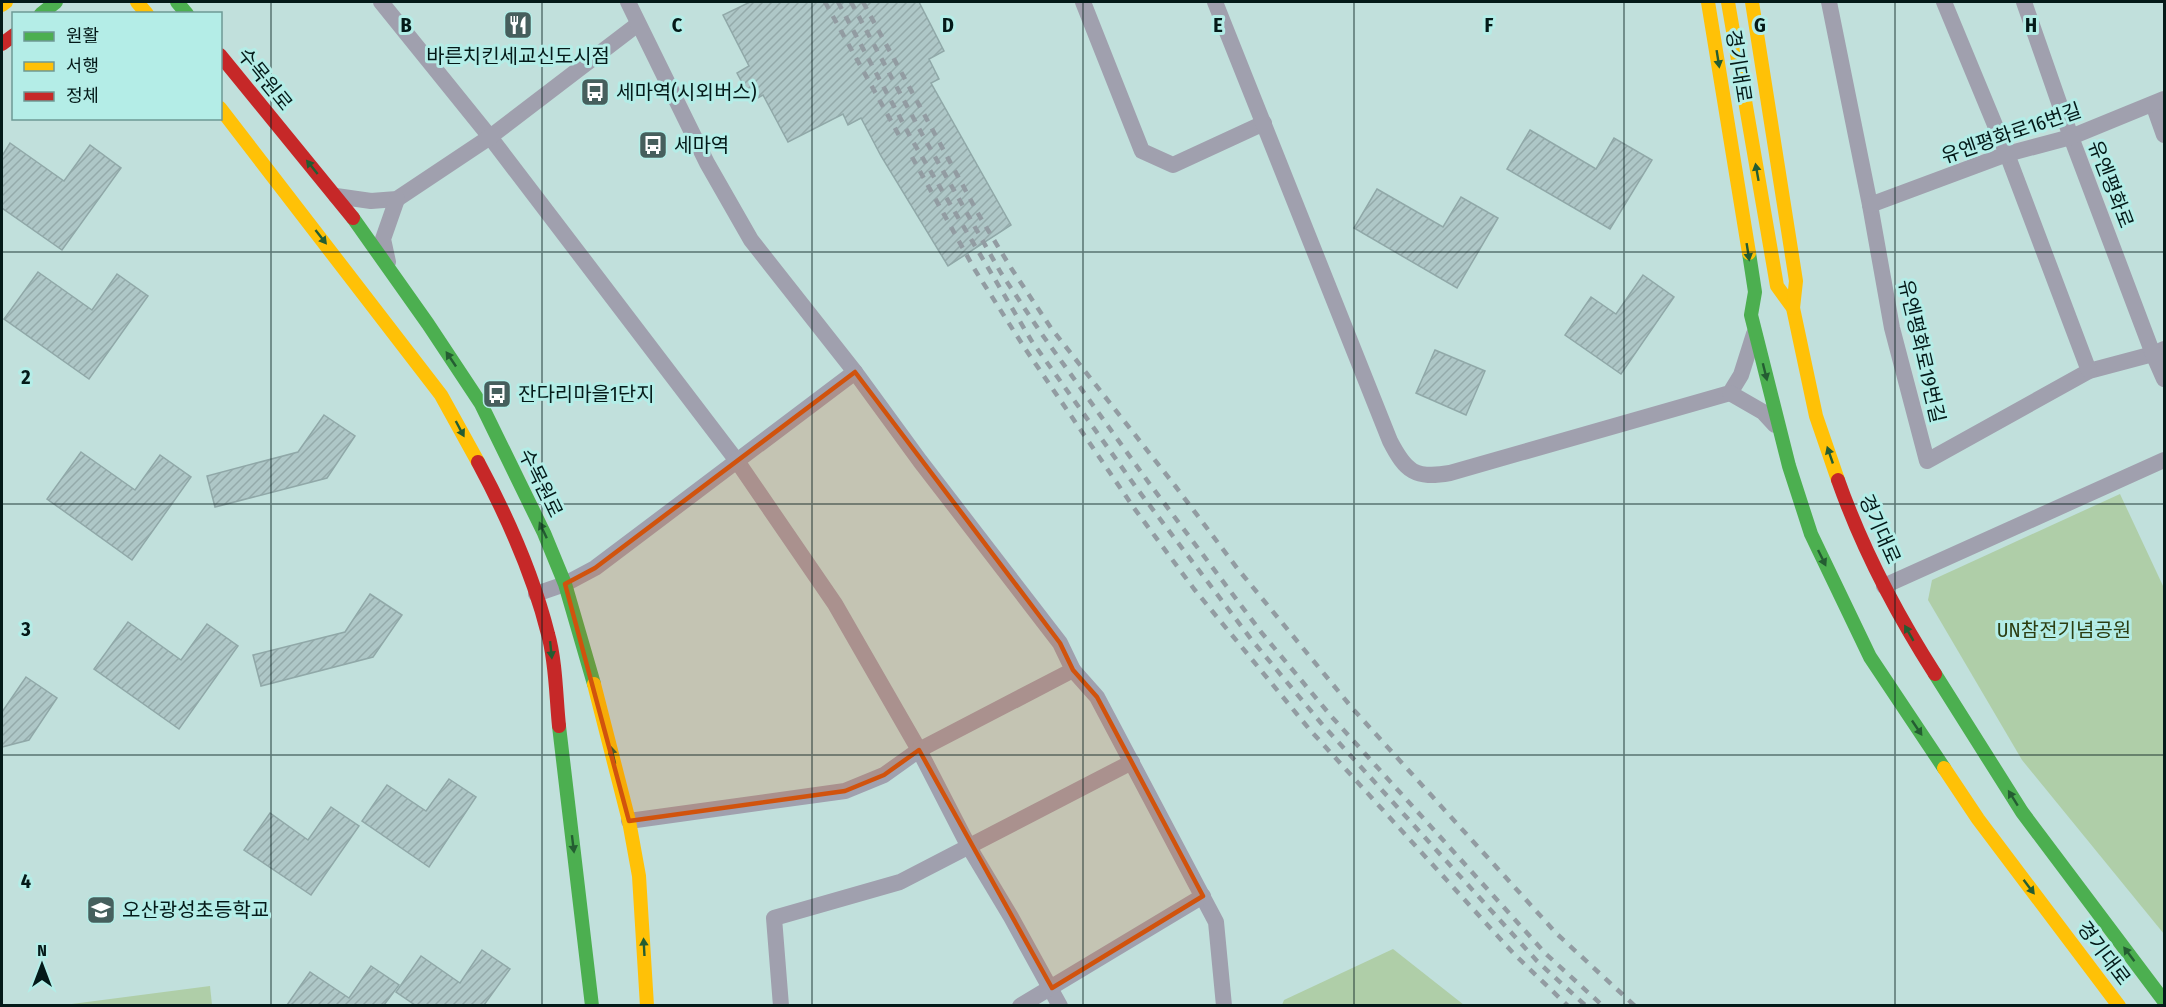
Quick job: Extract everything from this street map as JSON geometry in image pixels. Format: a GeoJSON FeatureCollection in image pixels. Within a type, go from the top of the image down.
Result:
{"type":"FeatureCollection","features":[{"type":"Feature","properties":{"kind":"main road"},"geometry":{"type":"LineString","coordinates":[[2,5],[6,2]]}},
{"type":"Feature","properties":{"kind":"main road"},"geometry":{"type":"LineString","coordinates":[[44,12],[56,2]]}},
{"type":"Feature","properties":{"kind":"main road","name":"경기대로"},"geometry":{"type":"LineString","coordinates":[[1708,2],[1755,292],[1753,323],[1779,431],[1811,534],[1870,657],[1978,819],[2119,1005]]}},
{"type":"Feature","properties":{"kind":"main road","name":"경기대로"},"geometry":{"type":"LineString","coordinates":[[1728,2],[1776,286],[1793,308],[1816,416],[1852,519],[1908,632],[2022,812],[2164,1001]]}},
{"type":"Feature","properties":{"kind":"main road"},"geometry":{"type":"LineString","coordinates":[[1752,2],[1796,281],[1793,308]]}},
{"type":"Feature","properties":{"kind":"main road","name":"수목원로"},"geometry":{"type":"LineString","coordinates":[[222,57],[358,224],[481,404],[544,533],[565,584],[602,713],[629,820],[639,876],[647,1005]]}},
{"type":"Feature","properties":{"kind":"main road"},"geometry":{"type":"LineString","coordinates":[[222,111],[441,395],[502,507],[536,594],[549,636],[592,1005]]}},
{"type":"Feature","properties":{"kind":"main road"},"geometry":{"type":"LineString","coordinates":[[1738,294],[1753,323]]}},
{"type":"Feature","properties":{"kind":"street"},"geometry":{"type":"LineString","coordinates":[[381,2],[490,137],[737,461],[835,604],[920,750],[969,847],[1060,1005]]}},
{"type":"Feature","properties":{"kind":"street"},"geometry":{"type":"LineString","coordinates":[[628,2],[707,163],[751,240],[855,372],[920,461],[1060,643],[1073,670],[1097,697],[1216,921],[1224,1005]]}},
{"type":"Feature","properties":{"kind":"street"},"geometry":{"type":"LineString","coordinates":[[1083,2],[1142,152],[1173,165],[1264,123]]}},
{"type":"Feature","properties":{"kind":"street"},"geometry":{"type":"LineString","coordinates":[[1215,2],[1390,441],[1399,459],[1413,472],[1435,476],[1450,473],[1730,393],[1741,375],[1753,323]]}},
{"type":"Feature","properties":{"kind":"street","name":"유엔평화로19번길"},"geometry":{"type":"LineString","coordinates":[[1829,2],[1892,328],[1927,461],[2089,371],[2159,352]]}},
{"type":"Feature","properties":{"kind":"street"},"geometry":{"type":"LineString","coordinates":[[1944,2],[2007,154],[2089,371]]}},
{"type":"Feature","properties":{"kind":"street","name":"유엔평화로"},"geometry":{"type":"LineString","coordinates":[[2024,2],[2071,137],[2159,352],[2164,379]]}},
{"type":"Feature","properties":{"kind":"street"},"geometry":{"type":"LineString","coordinates":[[336,196],[371,201],[397,199],[490,137],[638,24]]}},
{"type":"Feature","properties":{"kind":"street"},"geometry":{"type":"LineString","coordinates":[[2159,101],[2164,135]]}},
{"type":"Feature","properties":{"kind":"street","name":"유엔평화로16번길"},"geometry":{"type":"LineString","coordinates":[[1870,205],[2007,154],[2071,137],[2159,101]]}},
{"type":"Feature","properties":{"kind":"street"},"geometry":{"type":"LineString","coordinates":[[390,270],[383,238],[397,199]]}},
{"type":"Feature","properties":{"kind":"street"},"geometry":{"type":"LineString","coordinates":[[536,594],[565,584],[595,568],[855,372]]}},
{"type":"Feature","properties":{"kind":"street"},"geometry":{"type":"LineString","coordinates":[[1730,393],[1763,412],[1779,431]]}},
{"type":"Feature","properties":{"kind":"street"},"geometry":{"type":"LineString","coordinates":[[1884,586],[2164,460]]}},
{"type":"Feature","properties":{"kind":"street"},"geometry":{"type":"LineString","coordinates":[[629,820],[845,791],[884,775],[920,750],[1073,670]]}},
{"type":"Feature","properties":{"kind":"street"},"geometry":{"type":"LineString","coordinates":[[781,1005],[774,918],[900,882],[1132,762]]}},
{"type":"Feature","properties":{"kind":"street"},"geometry":{"type":"LineString","coordinates":[[1020,1005],[1203,896]]}},
{"type":"Feature","properties":{"kind":"highlighted area"},"geometry":{"type":"Polygon","coordinates":[[[855,372],[1060,643],[1073,670],[1097,697],[1203,896],[1052,988],[919,750],[884,775],[845,791],[629,821],[565,584],[595,568],[855,372]]]}},
{"type":"Feature","properties":{"kind":"green space","name":"UN참전기념공원"},"geometry":{"type":"Polygon","coordinates":[[[2120,494],[2164,588],[2164,934],[2022,760],[1928,600],[1932,580],[2120,494]]]}},
{"type":"Feature","properties":{"kind":"green space"},"geometry":{"type":"Polygon","coordinates":[[[1393,949],[1464,1005],[1282,1005],[1284,1000],[1393,949]]]}},
{"type":"Feature","properties":{"kind":"green space"},"geometry":{"type":"Polygon","coordinates":[[[210,986],[212,1005],[64,1005],[210,986]]]}},
{"type":"Feature","properties":{"kind":"building"},"geometry":{"type":"Polygon","coordinates":[[[750,2],[919,2],[944,51],[929,59],[939,79],[931,83],[1011,225],[948,266],[881,156],[861,118],[848,125],[843,114],[788,142],[763,95],[752,101],[737,73],[749,66],[723,15],[750,2]]]}},
{"type":"Feature","properties":{"kind":"building"},"geometry":{"type":"Polygon","coordinates":[[[1530,130],[1596,169],[1614,138],[1652,160],[1610,229],[1507,169],[1530,130]]]}},
{"type":"Feature","properties":{"kind":"building"},"geometry":{"type":"Polygon","coordinates":[[[10,143],[64,181],[90,145],[121,168],[62,250],[2,208],[2,156],[10,143]]]}},
{"type":"Feature","properties":{"kind":"building"},"geometry":{"type":"Polygon","coordinates":[[[1377,189],[1443,227],[1461,197],[1498,218],[1457,288],[1354,228],[1377,189]]]}},
{"type":"Feature","properties":{"kind":"building"},"geometry":{"type":"Polygon","coordinates":[[[38,272],[92,310],[117,274],[148,296],[89,379],[4,319],[38,272]]]}},
{"type":"Feature","properties":{"kind":"building"},"geometry":{"type":"Polygon","coordinates":[[[1643,275],[1674,297],[1621,374],[1565,335],[1591,297],[1616,314],[1643,275]]]}},
{"type":"Feature","properties":{"kind":"building"},"geometry":{"type":"Polygon","coordinates":[[[1435,350],[1485,371],[1466,415],[1416,393],[1435,350]]]}},
{"type":"Feature","properties":{"kind":"building"},"geometry":{"type":"Polygon","coordinates":[[[324,415],[355,436],[327,478],[215,507],[207,476],[298,452],[324,415]]]}},
{"type":"Feature","properties":{"kind":"building"},"geometry":{"type":"Polygon","coordinates":[[[81,452],[135,490],[160,455],[191,477],[132,560],[47,499],[81,452]]]}},
{"type":"Feature","properties":{"kind":"building"},"geometry":{"type":"Polygon","coordinates":[[[370,594],[402,615],[373,657],[261,686],[253,655],[345,632],[370,594]]]}},
{"type":"Feature","properties":{"kind":"building"},"geometry":{"type":"Polygon","coordinates":[[[128,622],[181,660],[207,624],[238,646],[179,729],[94,669],[128,622]]]}},
{"type":"Feature","properties":{"kind":"building"},"geometry":{"type":"Polygon","coordinates":[[[26,677],[57,698],[29,740],[2,747],[2,712],[26,677]]]}},
{"type":"Feature","properties":{"kind":"building"},"geometry":{"type":"Polygon","coordinates":[[[449,779],[476,797],[429,867],[362,821],[387,785],[426,811],[449,779]]]}},
{"type":"Feature","properties":{"kind":"building"},"geometry":{"type":"Polygon","coordinates":[[[331,807],[359,826],[311,895],[244,850],[270,813],[308,840],[331,807]]]}},
{"type":"Feature","properties":{"kind":"building"},"geometry":{"type":"Polygon","coordinates":[[[482,950],[510,969],[484,1005],[415,1005],[396,992],[421,956],[460,983],[482,950]]]}},
{"type":"Feature","properties":{"kind":"building"},"geometry":{"type":"Polygon","coordinates":[[[371,966],[399,985],[384,1005],[287,1005],[310,972],[349,998],[371,966]]]}},
{"type":"Feature","properties":{"kind":"railway"},"geometry":{"type":"LineString","coordinates":[[825,2],[901,139]]}},
{"type":"Feature","properties":{"kind":"railway"},"geometry":{"type":"LineString","coordinates":[[838,2],[912,140],[1031,340],[1138,490],[1251,639],[1321,723],[1537,961],[1586,1006]]}},
{"type":"Feature","properties":{"kind":"railway"},"geometry":{"type":"LineString","coordinates":[[851,2],[922,134],[1001,273],[1041,333],[1149,483],[1261,632],[1331,716],[1546,954],[1603,1006]]}},
{"type":"Feature","properties":{"kind":"railway"},"geometry":{"type":"LineString","coordinates":[[863,2],[980,217],[1051,328],[1237,568],[1353,709],[1557,934],[1635,1006]]}},
{"type":"Feature","properties":{"kind":"railway"},"geometry":{"type":"LineString","coordinates":[[912,157],[975,270],[1024,347],[1134,508],[1194,589],[1310,730],[1514,954],[1568,1006]]}},
{"type":"Feature","properties":{"kind":"traffic: fast"},"geometry":{"type":"LineString","coordinates":[[44,12],[56,2]]}},
{"type":"Feature","properties":{"kind":"traffic: fast"},"geometry":{"type":"LineString","coordinates":[[177,2],[185,12]]}},
{"type":"Feature","properties":{"kind":"traffic: fast"},"geometry":{"type":"LineString","coordinates":[[353,218],[481,404],[544,533],[565,584],[594,684]]}},
{"type":"Feature","properties":{"kind":"traffic: fast"},"geometry":{"type":"LineString","coordinates":[[1749,253],[1755,292],[1751,315],[1789,466],[1811,534],[1870,657],[1944,768]]}},
{"type":"Feature","properties":{"kind":"traffic: fast"},"geometry":{"type":"LineString","coordinates":[[1935,674],[2022,812],[2164,1001]]}},
{"type":"Feature","properties":{"kind":"traffic: fast"},"geometry":{"type":"LineString","coordinates":[[559,726],[592,1006]]}},
{"type":"Feature","properties":{"kind":"traffic: slow"},"geometry":{"type":"LineString","coordinates":[[2,5],[6,2]]}},
{"type":"Feature","properties":{"kind":"traffic: slow"},"geometry":{"type":"LineString","coordinates":[[137,2],[145,12]]}},
{"type":"Feature","properties":{"kind":"traffic: slow"},"geometry":{"type":"LineString","coordinates":[[1708,2],[1749,253]]}},
{"type":"Feature","properties":{"kind":"traffic: slow"},"geometry":{"type":"LineString","coordinates":[[1728,2],[1777,286],[1793,308],[1816,416],[1838,480]]}},
{"type":"Feature","properties":{"kind":"traffic: slow"},"geometry":{"type":"LineString","coordinates":[[1752,2],[1796,281],[1793,308]]}},
{"type":"Feature","properties":{"kind":"traffic: slow"},"geometry":{"type":"LineString","coordinates":[[222,111],[441,395],[478,462]]}},
{"type":"Feature","properties":{"kind":"traffic: slow"},"geometry":{"type":"LineString","coordinates":[[594,684],[629,821],[639,876],[647,1006]]}},
{"type":"Feature","properties":{"kind":"traffic: slow"},"geometry":{"type":"LineString","coordinates":[[1944,768],[1978,819],[2119,1006]]}},
{"type":"Feature","properties":{"kind":"traffic: jam"},"geometry":{"type":"LineString","coordinates":[[2,44],[12,36]]}},
{"type":"Feature","properties":{"kind":"traffic: jam"},"geometry":{"type":"LineString","coordinates":[[222,57],[353,218]]}},
{"type":"Feature","properties":{"kind":"traffic: jam"},"geometry":{"type":"LineString","coordinates":[[478,462],[499,503],[535,589],[553,656],[559,726]]}},
{"type":"Feature","properties":{"kind":"traffic: jam"},"geometry":{"type":"LineString","coordinates":[[1838,480],[1881,580],[1935,674]]}},
{"type":"Feature","properties":{"kind":"place","name":"바른치킨세교신도시점"},"geometry":{"type":"Point","coordinates":[518,25]}},
{"type":"Feature","properties":{"kind":"place","name":"세마역(시외버스)"},"geometry":{"type":"Point","coordinates":[595,92]}},
{"type":"Feature","properties":{"kind":"place","name":"세마역"},"geometry":{"type":"Point","coordinates":[653,145]}},
{"type":"Feature","properties":{"kind":"place","name":"잔다리마을1단지"},"geometry":{"type":"Point","coordinates":[497,394]}},
{"type":"Feature","properties":{"kind":"place","name":"오산광성초등학교"},"geometry":{"type":"Point","coordinates":[101,910]}}]}
